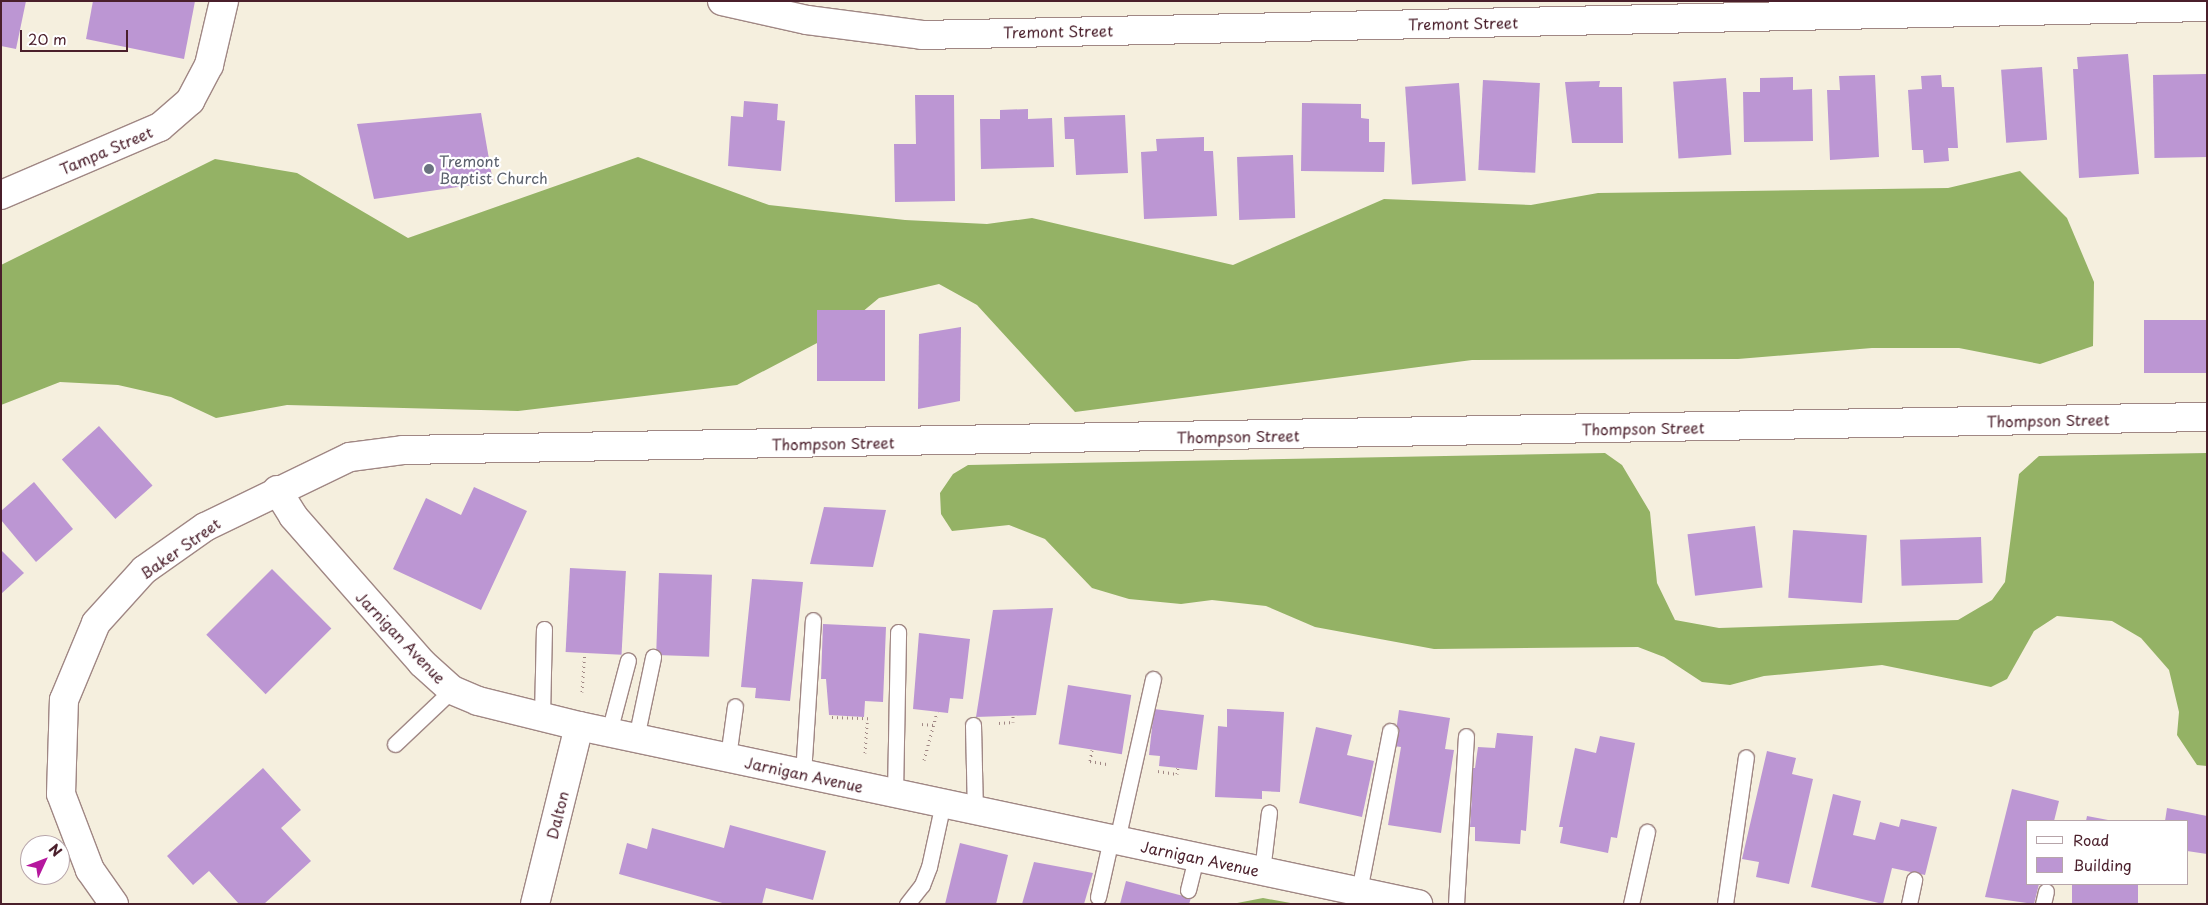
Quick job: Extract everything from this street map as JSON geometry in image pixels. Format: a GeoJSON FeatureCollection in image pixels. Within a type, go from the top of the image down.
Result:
{"type":"FeatureCollection","features":[{"type":"Feature","properties":{"kind":"street","name":"Tampa Street"},"geometry":{"type":"LineString","coordinates":[[1,195],[160,127],[190,101],[209,65],[224,1]]}},
{"type":"Feature","properties":{"kind":"street","name":"Tremont Street"},"geometry":{"type":"LineString","coordinates":[[722,1],[807,20],[922,35],[2207,7]]}},
{"type":"Feature","properties":{"kind":"street","name":"Thompson Street"},"geometry":{"type":"LineString","coordinates":[[277,490],[350,457],[403,450],[2207,417]]}},
{"type":"Feature","properties":{"kind":"street","name":"Jarnigan Avenue"},"geometry":{"type":"LineString","coordinates":[[277,490],[293,516],[364,599],[452,690],[579,726],[1418,904]]}},
{"type":"Feature","properties":{"kind":"street","name":"Baker Street"},"geometry":{"type":"LineString","coordinates":[[114,904],[90,870],[60,794],[64,700],[96,623],[144,570],[205,527],[277,490]]}},
{"type":"Feature","properties":{"kind":"street","name":"Dalton"},"geometry":{"type":"LineString","coordinates":[[535,904],[579,726]]}},
{"type":"Feature","properties":{"kind":"lane"},"geometry":{"type":"LineString","coordinates":[[803,774],[813,620]]}},
{"type":"Feature","properties":{"kind":"lane"},"geometry":{"type":"LineString","coordinates":[[542,716],[544,629]]}},
{"type":"Feature","properties":{"kind":"lane"},"geometry":{"type":"LineString","coordinates":[[898,632],[904,795]]}},
{"type":"Feature","properties":{"kind":"lane"},"geometry":{"type":"LineString","coordinates":[[636,738],[653,657]]}},
{"type":"Feature","properties":{"kind":"lane"},"geometry":{"type":"LineString","coordinates":[[609,732],[628,660]]}},
{"type":"Feature","properties":{"kind":"lane"},"geometry":{"type":"LineString","coordinates":[[1098,897],[1153,679]]}},
{"type":"Feature","properties":{"kind":"lane"},"geometry":{"type":"LineString","coordinates":[[395,744],[452,690]]}},
{"type":"Feature","properties":{"kind":"lane"},"geometry":{"type":"LineString","coordinates":[[728,757],[735,706]]}},
{"type":"Feature","properties":{"kind":"lane"},"geometry":{"type":"LineString","coordinates":[[973,724],[975,810]]}},
{"type":"Feature","properties":{"kind":"lane"},"geometry":{"type":"LineString","coordinates":[[1359,891],[1390,731]]}},
{"type":"Feature","properties":{"kind":"lane"},"geometry":{"type":"LineString","coordinates":[[1456,904],[1466,736]]}},
{"type":"Feature","properties":{"kind":"lane"},"geometry":{"type":"LineString","coordinates":[[1725,904],[1746,757]]}},
{"type":"Feature","properties":{"kind":"lane"},"geometry":{"type":"LineString","coordinates":[[907,904],[922,885],[929,867],[943,803]]}},
{"type":"Feature","properties":{"kind":"lane"},"geometry":{"type":"LineString","coordinates":[[1262,871],[1269,812]]}},
{"type":"Feature","properties":{"kind":"lane"},"geometry":{"type":"LineString","coordinates":[[1630,904],[1647,832]]}},
{"type":"Feature","properties":{"kind":"lane"},"geometry":{"type":"LineString","coordinates":[[1188,890],[1196,857]]}},
{"type":"Feature","properties":{"kind":"lane"},"geometry":{"type":"LineString","coordinates":[[1909,904],[1914,880]]}},
{"type":"Feature","properties":{"kind":"path"},"geometry":{"type":"LineString","coordinates":[[579,726],[585,653]]}},
{"type":"Feature","properties":{"kind":"path"},"geometry":{"type":"LineString","coordinates":[[864,786],[868,710]]}},
{"type":"Feature","properties":{"kind":"path"},"geometry":{"type":"LineString","coordinates":[[904,795],[937,712]]}},
{"type":"Feature","properties":{"kind":"path"},"geometry":{"type":"LineString","coordinates":[[806,716],[868,718]]}},
{"type":"Feature","properties":{"kind":"path"},"geometry":{"type":"LineString","coordinates":[[1013,716],[1013,722]]}},
{"type":"Feature","properties":{"kind":"path"},"geometry":{"type":"LineString","coordinates":[[1090,761],[1092,750]]}},
{"type":"Feature","properties":{"kind":"green space"},"geometry":{"type":"Polygon","coordinates":[[[638,157],[769,205],[905,220],[987,224],[1032,218],[1233,265],[1384,199],[1531,205],[1598,193],[1948,188],[2020,171],[2067,218],[2094,282],[2093,346],[2040,364],[1959,348],[1872,348],[1738,359],[1472,360],[1075,412],[977,305],[939,284],[879,298],[838,332],[737,385],[518,411],[287,405],[216,418],[171,397],[118,385],[60,382],[1,405],[1,265],[215,159],[297,173],[408,238],[638,157]]]}},
{"type":"Feature","properties":{"kind":"green space"},"geometry":{"type":"Polygon","coordinates":[[[1605,453],[1622,465],[1650,512],[1657,583],[1675,620],[1719,628],[1958,620],[1992,600],[2005,582],[2019,474],[2039,456],[2207,453],[2207,766],[2197,765],[2177,735],[2179,712],[2169,670],[2141,638],[2112,621],[2057,616],[2034,631],[2007,679],[1991,687],[1882,665],[1764,676],[1730,685],[1702,682],[1664,657],[1638,647],[1434,649],[1315,627],[1266,606],[1212,600],[1181,604],[1129,599],[1092,588],[1045,539],[1009,525],[952,531],[941,514],[940,493],[953,474],[968,465],[1605,453]]]}},
{"type":"Feature","properties":{"kind":"green space"},"geometry":{"type":"Polygon","coordinates":[[[1263,898],[1296,904],[1232,904],[1263,898]]]}},
{"type":"Feature","properties":{"kind":"building"},"geometry":{"type":"Polygon","coordinates":[[[1,1],[26,1],[16,49],[1,46],[1,1]]]}},
{"type":"Feature","properties":{"kind":"building"},"geometry":{"type":"Polygon","coordinates":[[[93,1],[195,1],[184,59],[86,39],[93,1]]]}},
{"type":"Feature","properties":{"kind":"building"},"geometry":{"type":"Polygon","coordinates":[[[2128,54],[2139,174],[2079,178],[2073,69],[2078,69],[2077,57],[2128,54]]]}},
{"type":"Feature","properties":{"kind":"building"},"geometry":{"type":"Polygon","coordinates":[[[2042,67],[2047,140],[2006,143],[2001,70],[2042,67]]]}},
{"type":"Feature","properties":{"kind":"building"},"geometry":{"type":"Polygon","coordinates":[[[2206,74],[2207,157],[2154,158],[2153,75],[2206,74]]]}},
{"type":"Feature","properties":{"kind":"building"},"geometry":{"type":"Polygon","coordinates":[[[1875,75],[1879,157],[1830,160],[1827,90],[1840,90],[1839,76],[1875,75]]]}},
{"type":"Feature","properties":{"kind":"building"},"geometry":{"type":"Polygon","coordinates":[[[1941,75],[1942,87],[1954,87],[1958,148],[1948,148],[1949,161],[1924,163],[1923,150],[1912,150],[1908,90],[1922,89],[1921,76],[1941,75]]]}},
{"type":"Feature","properties":{"kind":"building"},"geometry":{"type":"Polygon","coordinates":[[[1793,77],[1793,90],[1812,89],[1813,141],[1744,142],[1743,92],[1760,92],[1760,78],[1793,77]]]}},
{"type":"Feature","properties":{"kind":"building"},"geometry":{"type":"Polygon","coordinates":[[[1726,78],[1731,155],[1679,159],[1673,82],[1726,78]]]}},
{"type":"Feature","properties":{"kind":"building"},"geometry":{"type":"Polygon","coordinates":[[[1483,80],[1540,83],[1535,173],[1478,170],[1483,80]]]}},
{"type":"Feature","properties":{"kind":"building"},"geometry":{"type":"Polygon","coordinates":[[[1600,81],[1599,87],[1622,87],[1623,143],[1572,143],[1565,82],[1600,81]]]}},
{"type":"Feature","properties":{"kind":"building"},"geometry":{"type":"Polygon","coordinates":[[[1459,83],[1466,181],[1412,185],[1405,87],[1459,83]]]}},
{"type":"Feature","properties":{"kind":"building"},"geometry":{"type":"Polygon","coordinates":[[[915,95],[954,95],[955,201],[895,202],[894,144],[916,144],[915,95]]]}},
{"type":"Feature","properties":{"kind":"building"},"geometry":{"type":"Polygon","coordinates":[[[744,101],[778,104],[777,120],[785,121],[781,171],[728,166],[731,116],[743,117],[744,101]]]}},
{"type":"Feature","properties":{"kind":"building"},"geometry":{"type":"Polygon","coordinates":[[[1302,103],[1361,104],[1361,118],[1369,119],[1369,142],[1385,142],[1384,172],[1301,171],[1302,103]]]}},
{"type":"Feature","properties":{"kind":"building"},"geometry":{"type":"Polygon","coordinates":[[[1028,109],[1028,119],[1052,118],[1054,167],[981,169],[980,119],[1000,119],[1000,110],[1028,109]]]}},
{"type":"Feature","properties":{"kind":"building","name":"Tremont Baptist Church"},"geometry":{"type":"Polygon","coordinates":[[[481,113],[493,182],[374,199],[357,124],[481,113]]]}},
{"type":"Feature","properties":{"kind":"building"},"geometry":{"type":"Polygon","coordinates":[[[1125,115],[1128,173],[1076,175],[1074,139],[1065,139],[1064,117],[1125,115]]]}},
{"type":"Feature","properties":{"kind":"building"},"geometry":{"type":"Polygon","coordinates":[[[1204,137],[1204,151],[1213,151],[1217,216],[1144,219],[1141,152],[1157,151],[1156,139],[1204,137]]]}},
{"type":"Feature","properties":{"kind":"building"},"geometry":{"type":"Polygon","coordinates":[[[1293,155],[1295,218],[1239,220],[1237,157],[1293,155]]]}},
{"type":"Feature","properties":{"kind":"building"},"geometry":{"type":"Polygon","coordinates":[[[817,310],[885,310],[885,381],[817,381],[817,310]]]}},
{"type":"Feature","properties":{"kind":"building"},"geometry":{"type":"Polygon","coordinates":[[[2144,320],[2207,320],[2207,373],[2144,373],[2144,320]]]}},
{"type":"Feature","properties":{"kind":"building"},"geometry":{"type":"Polygon","coordinates":[[[961,327],[960,401],[918,409],[919,334],[961,327]]]}},
{"type":"Feature","properties":{"kind":"building"},"geometry":{"type":"Polygon","coordinates":[[[99,426],[153,485],[115,519],[62,459],[99,426]]]}},
{"type":"Feature","properties":{"kind":"building"},"geometry":{"type":"Polygon","coordinates":[[[34,482],[73,529],[36,562],[1,520],[1,511],[34,482]]]}},
{"type":"Feature","properties":{"kind":"building"},"geometry":{"type":"Polygon","coordinates":[[[474,487],[527,511],[481,610],[393,569],[426,498],[461,515],[474,487]]]}},
{"type":"Feature","properties":{"kind":"building"},"geometry":{"type":"Polygon","coordinates":[[[824,507],[886,510],[873,567],[810,564],[824,507]]]}},
{"type":"Feature","properties":{"kind":"building"},"geometry":{"type":"Polygon","coordinates":[[[1755,526],[1763,588],[1695,596],[1688,534],[1755,526]]]}},
{"type":"Feature","properties":{"kind":"building"},"geometry":{"type":"Polygon","coordinates":[[[1793,530],[1867,535],[1862,603],[1788,598],[1793,530]]]}},
{"type":"Feature","properties":{"kind":"building"},"geometry":{"type":"Polygon","coordinates":[[[1981,537],[1983,583],[1902,586],[1900,540],[1981,537]]]}},
{"type":"Feature","properties":{"kind":"building"},"geometry":{"type":"Polygon","coordinates":[[[1,550],[24,573],[1,594],[1,550]]]}},
{"type":"Feature","properties":{"kind":"building"},"geometry":{"type":"Polygon","coordinates":[[[570,568],[626,571],[622,655],[566,652],[570,568]]]}},
{"type":"Feature","properties":{"kind":"building"},"geometry":{"type":"Polygon","coordinates":[[[272,569],[331,628],[266,694],[206,635],[272,569]]]}},
{"type":"Feature","properties":{"kind":"building"},"geometry":{"type":"Polygon","coordinates":[[[659,573],[712,575],[709,657],[656,655],[659,573]]]}},
{"type":"Feature","properties":{"kind":"building"},"geometry":{"type":"Polygon","coordinates":[[[752,579],[803,582],[790,701],[755,698],[756,688],[741,687],[752,579]]]}},
{"type":"Feature","properties":{"kind":"building"},"geometry":{"type":"Polygon","coordinates":[[[1053,608],[1036,715],[976,717],[993,610],[1053,608]]]}},
{"type":"Feature","properties":{"kind":"building"},"geometry":{"type":"Polygon","coordinates":[[[823,624],[886,627],[883,702],[865,701],[864,717],[829,715],[826,679],[821,679],[823,624]]]}},
{"type":"Feature","properties":{"kind":"building"},"geometry":{"type":"Polygon","coordinates":[[[919,633],[970,639],[963,699],[950,698],[948,713],[913,709],[919,633]]]}},
{"type":"Feature","properties":{"kind":"building"},"geometry":{"type":"Polygon","coordinates":[[[1068,685],[1131,695],[1122,754],[1059,744],[1068,685]]]}},
{"type":"Feature","properties":{"kind":"building"},"geometry":{"type":"Polygon","coordinates":[[[1154,709],[1204,715],[1197,770],[1159,766],[1160,756],[1149,755],[1154,709]]]}},
{"type":"Feature","properties":{"kind":"building"},"geometry":{"type":"Polygon","coordinates":[[[1227,709],[1284,712],[1280,792],[1262,791],[1262,799],[1215,797],[1218,726],[1227,727],[1227,709]]]}},
{"type":"Feature","properties":{"kind":"building"},"geometry":{"type":"Polygon","coordinates":[[[1399,710],[1450,718],[1445,749],[1454,750],[1441,833],[1388,825],[1401,747],[1394,746],[1399,710]]]}},
{"type":"Feature","properties":{"kind":"building"},"geometry":{"type":"Polygon","coordinates":[[[1316,727],[1352,735],[1347,755],[1374,761],[1362,817],[1299,803],[1316,727]]]}},
{"type":"Feature","properties":{"kind":"building"},"geometry":{"type":"Polygon","coordinates":[[[1497,733],[1533,736],[1526,831],[1521,830],[1520,844],[1475,841],[1475,827],[1470,827],[1472,794],[1463,793],[1465,768],[1475,768],[1478,747],[1495,748],[1497,733]]]}},
{"type":"Feature","properties":{"kind":"building"},"geometry":{"type":"Polygon","coordinates":[[[1600,736],[1635,743],[1617,838],[1611,837],[1608,853],[1560,843],[1563,827],[1559,827],[1575,748],[1596,753],[1600,736]]]}},
{"type":"Feature","properties":{"kind":"building"},"geometry":{"type":"Polygon","coordinates":[[[1767,751],[1796,758],[1792,774],[1813,779],[1789,884],[1756,877],[1759,862],[1742,859],[1767,751]]]}},
{"type":"Feature","properties":{"kind":"building"},"geometry":{"type":"Polygon","coordinates":[[[263,768],[301,810],[281,828],[311,861],[264,904],[239,904],[209,871],[193,885],[167,856],[263,768]]]}},
{"type":"Feature","properties":{"kind":"building"},"geometry":{"type":"Polygon","coordinates":[[[2012,789],[2059,801],[2054,820],[2026,820],[2026,885],[2039,885],[2034,904],[1985,897],[2012,789]]]}},
{"type":"Feature","properties":{"kind":"building"},"geometry":{"type":"Polygon","coordinates":[[[1833,794],[1861,801],[1853,835],[1875,840],[1880,822],[1899,827],[1901,819],[1937,827],[1925,875],[1892,868],[1883,904],[1811,887],[1833,794]]]}},
{"type":"Feature","properties":{"kind":"building"},"geometry":{"type":"Polygon","coordinates":[[[2167,808],[2207,816],[2207,854],[2188,851],[2188,820],[2165,820],[2167,808]]]}},
{"type":"Feature","properties":{"kind":"building"},"geometry":{"type":"Polygon","coordinates":[[[2087,816],[2108,820],[2086,820],[2087,816]]]}},
{"type":"Feature","properties":{"kind":"building"},"geometry":{"type":"Polygon","coordinates":[[[730,825],[826,851],[813,900],[766,888],[762,904],[726,904],[619,874],[627,843],[647,849],[652,828],[724,848],[730,825]]]}},
{"type":"Feature","properties":{"kind":"building"},"geometry":{"type":"Polygon","coordinates":[[[960,843],[1008,855],[996,904],[945,904],[960,843]]]}},
{"type":"Feature","properties":{"kind":"building"},"geometry":{"type":"Polygon","coordinates":[[[1034,862],[1093,873],[1084,904],[1022,904],[1034,862]]]}},
{"type":"Feature","properties":{"kind":"building"},"geometry":{"type":"Polygon","coordinates":[[[1126,881],[1191,898],[1189,904],[1120,904],[1126,881]]]}},
{"type":"Feature","properties":{"kind":"building"},"geometry":{"type":"Polygon","coordinates":[[[2072,885],[2138,885],[2138,904],[2072,904],[2072,885]]]}},
{"type":"Feature","properties":{"kind":"place","name":"Tremont Baptist Church"},"geometry":{"type":"Point","coordinates":[429,169]}}]}
